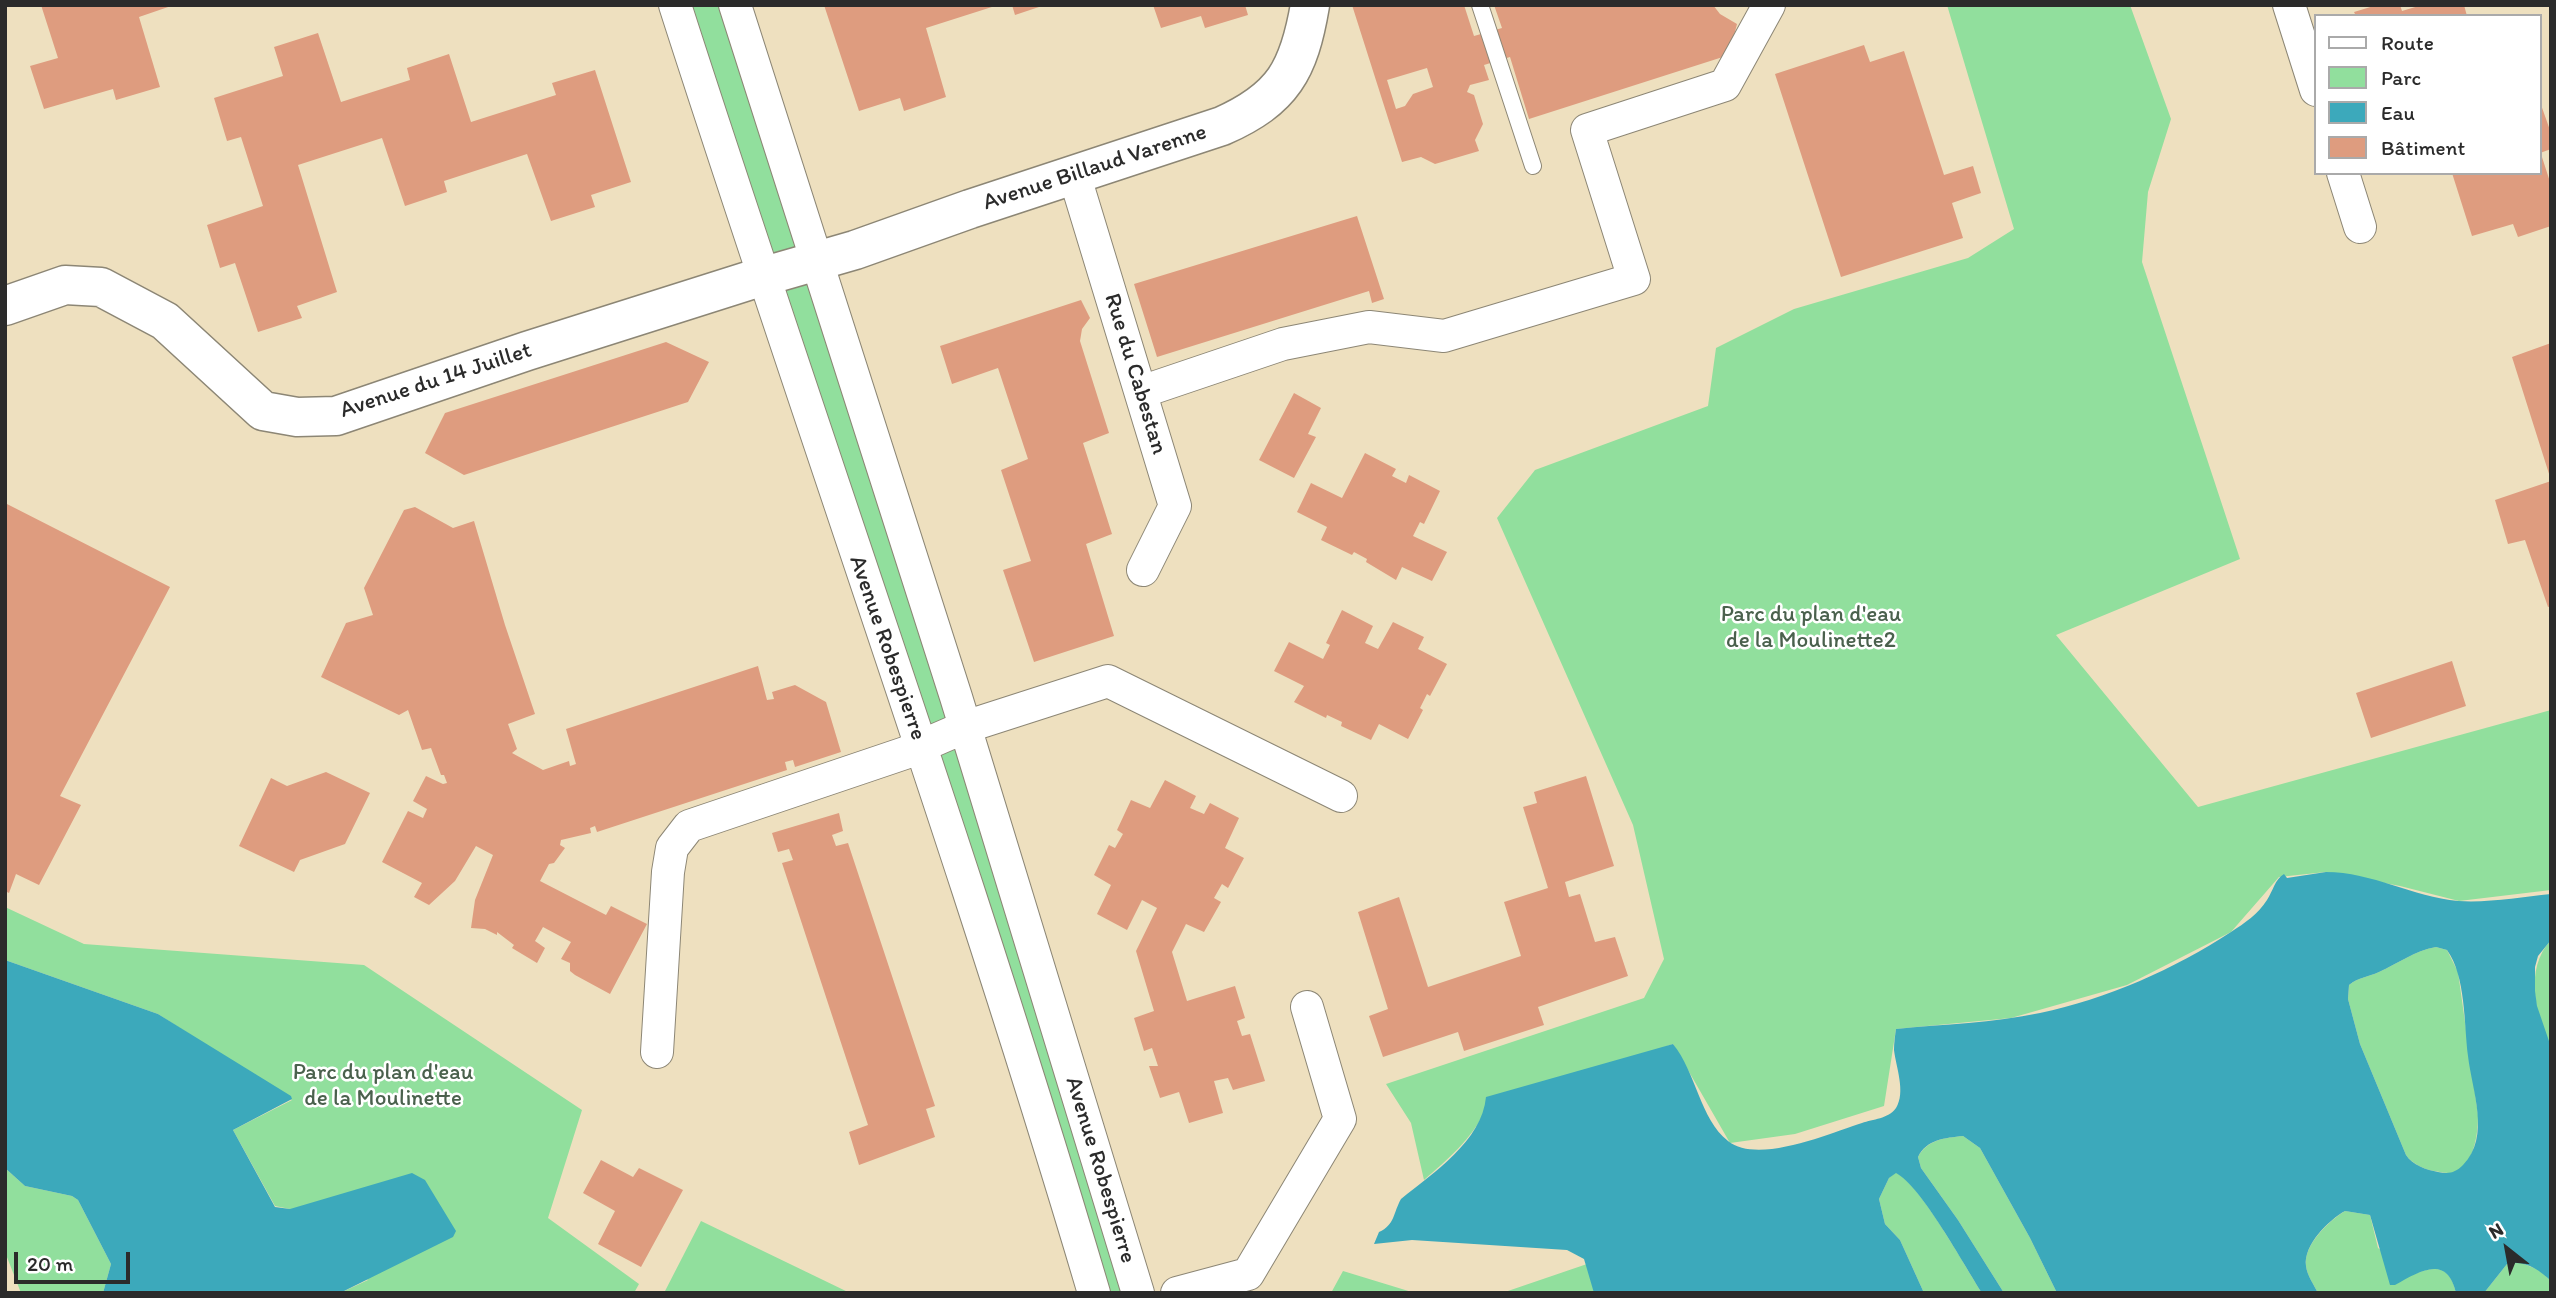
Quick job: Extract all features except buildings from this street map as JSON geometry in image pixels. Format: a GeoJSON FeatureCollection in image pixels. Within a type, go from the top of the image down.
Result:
{"type":"FeatureCollection","features":[{"type":"Feature","properties":{"kind":"street","name":"Avenue Robespierre"},"geometry":{"type":"LineString","coordinates":[[675,5],[1009,1010],[1094,1293]]}},
{"type":"Feature","properties":{"kind":"street","name":"Avenue Robespierre"},"geometry":{"type":"LineString","coordinates":[[735,5],[965,727],[1138,1293]]}},
{"type":"Feature","properties":{"kind":"street","name":"Avenue Billaud Varenne"},"geometry":{"type":"LineString","coordinates":[[817,261],[1222,126],[1249,114],[1275,95],[1297,62],[1310,5]]}},
{"type":"Feature","properties":{"kind":"street"},"geometry":{"type":"LineString","coordinates":[[1141,392],[1283,344],[1369,327],[1444,336],[1634,279],[1587,130],[1725,85],[1769,5]]}},
{"type":"Feature","properties":{"kind":"street"},"geometry":{"type":"LineString","coordinates":[[2289,5],[2314,84]]}},
{"type":"Feature","properties":{"kind":"street","name":"Rue du Cabestan"},"geometry":{"type":"LineString","coordinates":[[1074,174],[1175,506],[1143,570]]}},
{"type":"Feature","properties":{"kind":"street"},"geometry":{"type":"LineString","coordinates":[[2344,175],[2360,228]]}},
{"type":"Feature","properties":{"kind":"street","name":"Avenue du 14 Juillet"},"geometry":{"type":"LineString","coordinates":[[5,306],[65,285],[102,287],[165,321],[263,411],[297,417],[336,416],[515,355],[817,261]]}},
{"type":"Feature","properties":{"kind":"street"},"geometry":{"type":"LineString","coordinates":[[657,1052],[668,872],[672,848],[689,826],[920,747],[965,727],[1108,681],[1341,796]]}},
{"type":"Feature","properties":{"kind":"street"},"geometry":{"type":"LineString","coordinates":[[1177,1293],[1248,1274],[1340,1119],[1307,1007]]}},
{"type":"Feature","properties":{"kind":"lane"},"geometry":{"type":"LineString","coordinates":[[1480,5],[1533,166]]}},
{"type":"Feature","properties":{"kind":"green space"},"geometry":{"type":"Polygon","coordinates":[[[675,5],[735,5],[1138,1293],[1094,1293],[675,5]]]}},
{"type":"Feature","properties":{"kind":"green space","name":"Parc du plan d'eau de la Moulinette2"},"geometry":{"type":"Polygon","coordinates":[[[1947,5],[2130,5],[2171,119],[2148,192],[2142,262],[2240,559],[2056,635],[2198,807],[2551,710],[2551,890],[2459,901],[2326,872],[2279,877],[2231,932],[2127,985],[2011,1018],[1896,1029],[1884,1106],[1795,1134],[1730,1143],[1673,1044],[1485,1111],[1466,1140],[1424,1180],[1411,1123],[1386,1084],[1644,998],[1664,959],[1633,825],[1497,518],[1535,470],[1708,406],[1716,348],[1794,309],[1968,258],[2014,229],[1947,5]]]}},
{"type":"Feature","properties":{"kind":"green space","name":"Parc du plan d'eau de la Moulinette"},"geometry":{"type":"Polygon","coordinates":[[[5,907],[84,944],[364,965],[582,1110],[548,1218],[639,1284],[634,1293],[340,1293],[368,1280],[290,1209],[275,1206],[233,1130],[292,1100],[158,1014],[5,960],[5,907]]]}},
{"type":"Feature","properties":{"kind":"green space"},"geometry":{"type":"Polygon","coordinates":[[[2551,940],[2551,1047],[2540,1021],[2535,978],[2537,964],[2551,940]]]}},
{"type":"Feature","properties":{"kind":"green space"},"geometry":{"type":"Polygon","coordinates":[[[2436,947],[2447,950],[2458,972],[2478,1115],[2472,1154],[2457,1171],[2448,1173],[2423,1168],[2406,1155],[2360,1044],[2348,999],[2349,985],[2353,982],[2436,947]]]}},
{"type":"Feature","properties":{"kind":"green space"},"geometry":{"type":"Polygon","coordinates":[[[1963,1136],[1980,1148],[2057,1293],[2004,1293],[1921,1168],[1918,1157],[1927,1146],[1943,1139],[1963,1136]]]}},
{"type":"Feature","properties":{"kind":"green space"},"geometry":{"type":"Polygon","coordinates":[[[5,1168],[25,1186],[72,1196],[78,1200],[111,1264],[103,1293],[21,1293],[5,1252],[5,1168]]]}},
{"type":"Feature","properties":{"kind":"green space"},"geometry":{"type":"Polygon","coordinates":[[[1896,1172],[1906,1180],[1929,1209],[1982,1293],[1924,1293],[1900,1240],[1885,1224],[1879,1199],[1889,1178],[1896,1172]]]}},
{"type":"Feature","properties":{"kind":"green space"},"geometry":{"type":"Polygon","coordinates":[[[2345,1211],[2370,1215],[2378,1248],[2414,1274],[2429,1269],[2441,1270],[2450,1277],[2456,1293],[2318,1293],[2309,1276],[2306,1258],[2313,1242],[2325,1227],[2345,1211]]]}},
{"type":"Feature","properties":{"kind":"green space"},"geometry":{"type":"Polygon","coordinates":[[[701,1221],[850,1293],[664,1293],[701,1221]]]}},
{"type":"Feature","properties":{"kind":"green space"},"geometry":{"type":"Polygon","coordinates":[[[2519,1262],[2539,1270],[2551,1281],[2551,1293],[2484,1293],[2507,1264],[2519,1262]]]}},
{"type":"Feature","properties":{"kind":"green space"},"geometry":{"type":"Polygon","coordinates":[[[1587,1264],[1597,1293],[1502,1293],[1587,1264]]]}},
{"type":"Feature","properties":{"kind":"green space"},"geometry":{"type":"Polygon","coordinates":[[[1343,1271],[1415,1293],[1331,1293],[1343,1271]]]}},
{"type":"Feature","properties":{"kind":"water"},"geometry":{"type":"Polygon","coordinates":[[[2326,872],[2343,873],[2458,901],[2551,894],[2551,940],[2538,956],[2535,991],[2537,1006],[2551,1047],[2551,1281],[2531,1266],[2514,1263],[2507,1264],[2484,1293],[2456,1293],[2446,1273],[2432,1269],[2390,1285],[2370,1215],[2345,1211],[2325,1227],[2313,1242],[2306,1258],[2309,1276],[2318,1293],[2057,1293],[1980,1148],[1963,1136],[1931,1143],[1918,1157],[1921,1168],[2004,1293],[1982,1293],[1929,1209],[1896,1173],[1889,1178],[1879,1199],[1885,1224],[1900,1240],[1924,1293],[1594,1293],[1584,1259],[1567,1250],[1412,1240],[1374,1244],[1379,1232],[1391,1222],[1401,1199],[1441,1167],[1466,1142],[1483,1113],[1486,1097],[1673,1044],[1681,1055],[1704,1108],[1728,1141],[1741,1148],[1757,1150],[1794,1145],[1885,1117],[1893,1112],[1900,1095],[1894,1050],[1896,1029],[2022,1016],[2065,1007],[2115,991],[2187,958],[2236,929],[2260,910],[2281,876],[2284,874],[2287,878],[2326,872]],[[2436,947],[2421,951],[2356,980],[2349,985],[2348,999],[2360,1044],[2406,1155],[2420,1166],[2445,1173],[2463,1165],[2476,1141],[2478,1127],[2461,987],[2458,973],[2447,950],[2436,947]]]}},
{"type":"Feature","properties":{"kind":"water"},"geometry":{"type":"Polygon","coordinates":[[[5,960],[158,1014],[291,1096],[292,1099],[233,1130],[275,1207],[290,1209],[412,1173],[425,1180],[456,1231],[453,1237],[340,1293],[103,1293],[111,1264],[78,1200],[72,1196],[25,1186],[5,1168],[5,960]]]}}]}
